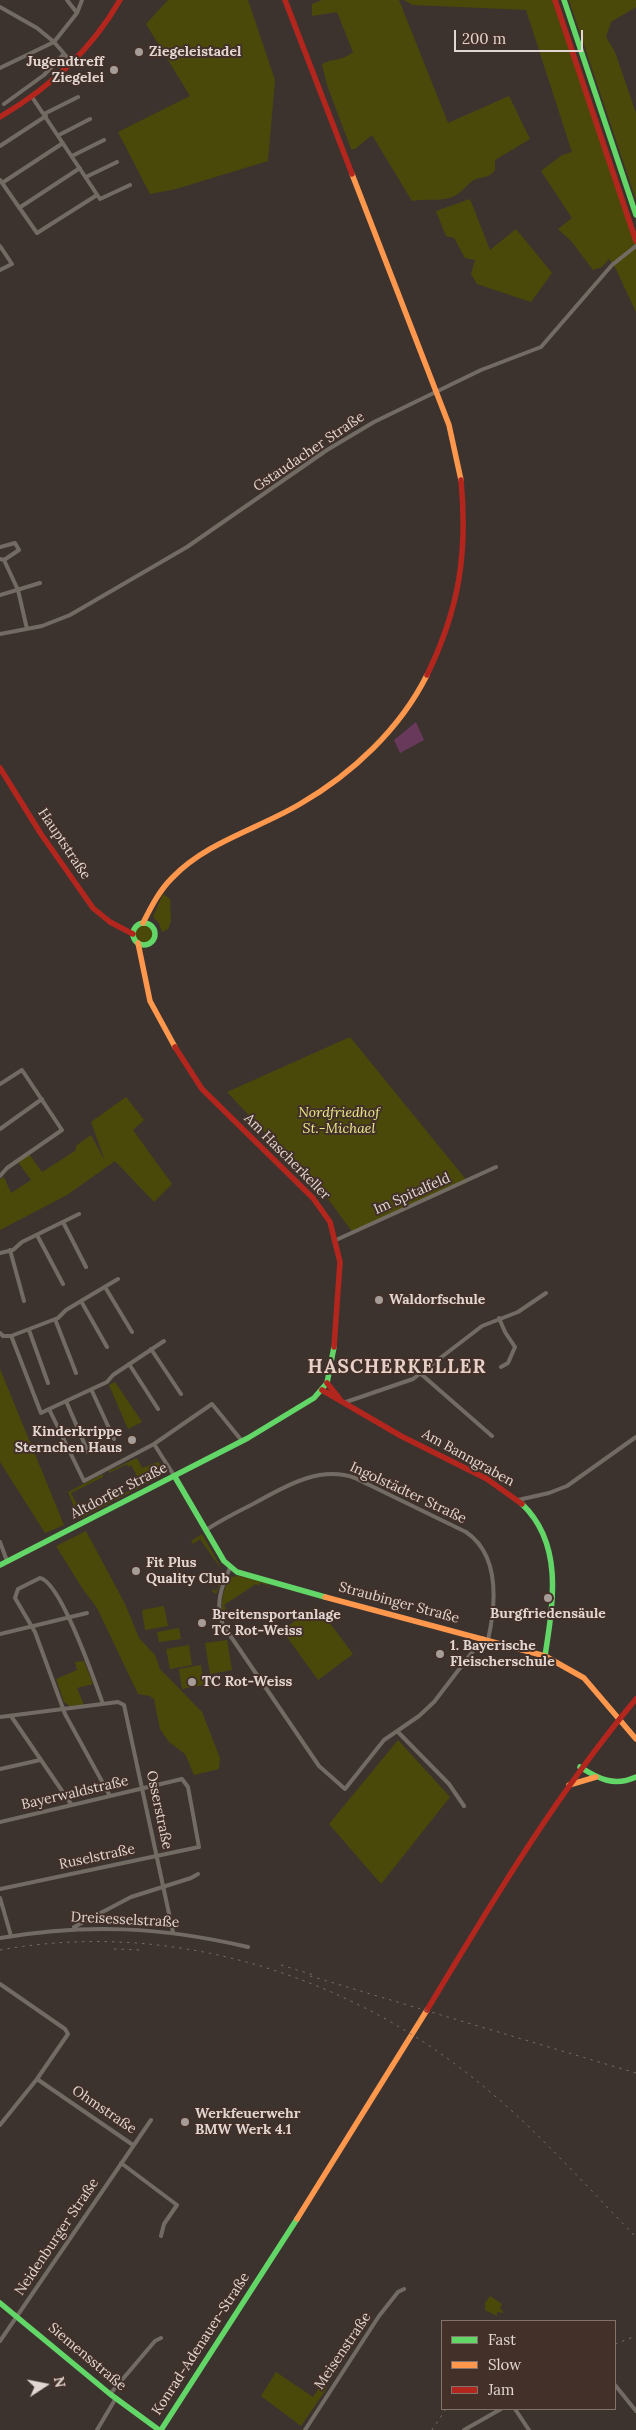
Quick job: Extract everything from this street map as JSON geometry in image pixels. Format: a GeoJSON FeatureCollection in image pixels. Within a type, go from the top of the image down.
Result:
{"type":"FeatureCollection","features":[{"type":"Feature","properties":{"kind":"main road"},"geometry":{"type":"LineString","coordinates":[[0,117],[32,97],[73,64],[94,41],[120,0]]}},
{"type":"Feature","properties":{"kind":"main road"},"geometry":{"type":"LineString","coordinates":[[146,924],[153,929],[154,936],[152,941],[142,944],[134,931],[146,924],[152,906],[174,875],[201,853],[289,811],[320,793],[354,767],[381,740],[406,709],[438,655],[452,618],[462,571],[465,507],[457,456],[449,425],[285,0]]}},
{"type":"Feature","properties":{"kind":"main road"},"geometry":{"type":"LineString","coordinates":[[555,0],[636,241]]}},
{"type":"Feature","properties":{"kind":"main road"},"geometry":{"type":"LineString","coordinates":[[564,0],[636,215]]}},
{"type":"Feature","properties":{"kind":"main road","name":"Hauptstraße"},"geometry":{"type":"LineString","coordinates":[[0,768],[41,834],[87,900],[104,918],[117,926],[134,931]]}},
{"type":"Feature","properties":{"kind":"main road","name":"Am Hascherkeller"},"geometry":{"type":"LineString","coordinates":[[142,944],[142,960],[148,994],[161,1023],[202,1089],[313,1198],[330,1222],[336,1240],[340,1262],[334,1350],[327,1383],[314,1398],[245,1440]]}},
{"type":"Feature","properties":{"kind":"main road","name":"Am Banngraben"},"geometry":{"type":"LineString","coordinates":[[327,1383],[343,1401]]}},
{"type":"Feature","properties":{"kind":"main road","name":"Am Banngraben"},"geometry":{"type":"LineString","coordinates":[[322,1390],[406,1439],[489,1481],[518,1500],[541,1528],[549,1553],[553,1609],[545,1656]]}},
{"type":"Feature","properties":{"kind":"main road"},"geometry":{"type":"LineString","coordinates":[[314,1398],[328,1395]]}},
{"type":"Feature","properties":{"kind":"main road","name":"Altdorfer Straße"},"geometry":{"type":"LineString","coordinates":[[0,1565],[245,1440]]}},
{"type":"Feature","properties":{"kind":"main road"},"geometry":{"type":"LineString","coordinates":[[175,1477],[230,1568]]}},
{"type":"Feature","properties":{"kind":"main road","name":"Straubinger Straße"},"geometry":{"type":"LineString","coordinates":[[230,1568],[273,1583],[545,1656],[575,1671],[584,1678],[636,1739]]}},
{"type":"Feature","properties":{"kind":"main road","name":"Konrad-Adenauer-Straße"},"geometry":{"type":"LineString","coordinates":[[160,2430],[378,2092],[521,1852],[580,1767],[636,1699]]}},
{"type":"Feature","properties":{"kind":"main road"},"geometry":{"type":"LineString","coordinates":[[580,1767],[596,1777],[614,1783],[636,1777]]}},
{"type":"Feature","properties":{"kind":"main road"},"geometry":{"type":"LineString","coordinates":[[567,1786],[580,1780],[596,1777]]}},
{"type":"Feature","properties":{"kind":"main road","name":"Siemensstraße"},"geometry":{"type":"LineString","coordinates":[[0,2303],[110,2394],[160,2430]]}},
{"type":"Feature","properties":{"kind":"street"},"geometry":{"type":"LineString","coordinates":[[67,0],[76,13]]}},
{"type":"Feature","properties":{"kind":"street"},"geometry":{"type":"LineString","coordinates":[[0,68],[54,42],[76,13],[82,0]]}},
{"type":"Feature","properties":{"kind":"street"},"geometry":{"type":"LineString","coordinates":[[0,7],[37,28],[54,42],[73,64]]}},
{"type":"Feature","properties":{"kind":"street"},"geometry":{"type":"LineString","coordinates":[[4,104],[44,75],[64,54]]}},
{"type":"Feature","properties":{"kind":"street"},"geometry":{"type":"LineString","coordinates":[[32,97],[99,197]]}},
{"type":"Feature","properties":{"kind":"street"},"geometry":{"type":"LineString","coordinates":[[0,146],[45,115],[78,97]]}},
{"type":"Feature","properties":{"kind":"street"},"geometry":{"type":"LineString","coordinates":[[59,135],[90,119]]}},
{"type":"Feature","properties":{"kind":"street"},"geometry":{"type":"LineString","coordinates":[[72,156],[104,140]]}},
{"type":"Feature","properties":{"kind":"street"},"geometry":{"type":"LineString","coordinates":[[63,143],[1,181],[37,233],[99,197],[130,185]]}},
{"type":"Feature","properties":{"kind":"street"},"geometry":{"type":"LineString","coordinates":[[86,177],[117,162]]}},
{"type":"Feature","properties":{"kind":"street"},"geometry":{"type":"LineString","coordinates":[[19,208],[80,168]]}},
{"type":"Feature","properties":{"kind":"street"},"geometry":{"type":"LineString","coordinates":[[0,246],[12,264],[0,270]]}},
{"type":"Feature","properties":{"kind":"street","name":"Gstaudacher Straße"},"geometry":{"type":"LineString","coordinates":[[0,634],[60,620],[126,584],[224,524],[327,450],[374,422],[487,368],[541,347],[596,283],[636,246]]}},
{"type":"Feature","properties":{"kind":"street"},"geometry":{"type":"LineString","coordinates":[[0,547],[11,542],[16,543],[18,548],[16,553],[2,559],[18,590],[27,629]]}},
{"type":"Feature","properties":{"kind":"street"},"geometry":{"type":"LineString","coordinates":[[0,595],[40,583]]}},
{"type":"Feature","properties":{"kind":"street"},"geometry":{"type":"LineString","coordinates":[[0,1084],[22,1070],[62,1130],[6,1168],[0,1176]]}},
{"type":"Feature","properties":{"kind":"street"},"geometry":{"type":"LineString","coordinates":[[0,1129],[42,1099]]}},
{"type":"Feature","properties":{"kind":"street","name":"Im Spitalfeld"},"geometry":{"type":"LineString","coordinates":[[336,1240],[496,1168]]}},
{"type":"Feature","properties":{"kind":"street"},"geometry":{"type":"LineString","coordinates":[[0,1253],[10,1250],[79,1214]]}},
{"type":"Feature","properties":{"kind":"street"},"geometry":{"type":"LineString","coordinates":[[62,1222],[86,1267]]}},
{"type":"Feature","properties":{"kind":"street"},"geometry":{"type":"LineString","coordinates":[[38,1234],[63,1284]]}},
{"type":"Feature","properties":{"kind":"street"},"geometry":{"type":"LineString","coordinates":[[10,1250],[24,1301]]}},
{"type":"Feature","properties":{"kind":"street"},"geometry":{"type":"LineString","coordinates":[[0,1333],[4,1337],[11,1336],[55,1319],[118,1279]]}},
{"type":"Feature","properties":{"kind":"street"},"geometry":{"type":"LineString","coordinates":[[105,1287],[132,1332]]}},
{"type":"Feature","properties":{"kind":"street"},"geometry":{"type":"LineString","coordinates":[[343,1401],[383,1390],[421,1374],[482,1326],[518,1312],[546,1293]]}},
{"type":"Feature","properties":{"kind":"street"},"geometry":{"type":"LineString","coordinates":[[81,1301],[108,1347]]}},
{"type":"Feature","properties":{"kind":"street"},"geometry":{"type":"LineString","coordinates":[[499,1318],[505,1332],[516,1347],[508,1363],[501,1367]]}},
{"type":"Feature","properties":{"kind":"street"},"geometry":{"type":"LineString","coordinates":[[55,1319],[76,1373]]}},
{"type":"Feature","properties":{"kind":"street"},"geometry":{"type":"LineString","coordinates":[[28,1330],[48,1383]]}},
{"type":"Feature","properties":{"kind":"street"},"geometry":{"type":"LineString","coordinates":[[11,1336],[41,1413],[107,1382],[112,1375],[164,1340]]}},
{"type":"Feature","properties":{"kind":"street"},"geometry":{"type":"LineString","coordinates":[[151,1349],[181,1394]]}},
{"type":"Feature","properties":{"kind":"street"},"geometry":{"type":"LineString","coordinates":[[129,1364],[158,1409]]}},
{"type":"Feature","properties":{"kind":"street"},"geometry":{"type":"LineString","coordinates":[[421,1374],[492,1436]]}},
{"type":"Feature","properties":{"kind":"street"},"geometry":{"type":"LineString","coordinates":[[92,1390],[114,1439]]}},
{"type":"Feature","properties":{"kind":"street"},"geometry":{"type":"LineString","coordinates":[[66,1401],[88,1452]]}},
{"type":"Feature","properties":{"kind":"street"},"geometry":{"type":"LineString","coordinates":[[49,1409],[84,1481],[154,1444],[212,1404],[245,1440]]}},
{"type":"Feature","properties":{"kind":"street"},"geometry":{"type":"LineString","coordinates":[[518,1500],[548,1493],[567,1486],[636,1437]]}},
{"type":"Feature","properties":{"kind":"street"},"geometry":{"type":"LineString","coordinates":[[154,1444],[175,1477]]}},
{"type":"Feature","properties":{"kind":"street","name":"Ingolstädter Straße"},"geometry":{"type":"LineString","coordinates":[[206,1530],[276,1491],[311,1477],[339,1474],[355,1478],[466,1532],[481,1544],[489,1559],[492,1574],[492,1619],[485,1639]]}},
{"type":"Feature","properties":{"kind":"street"},"geometry":{"type":"LineString","coordinates":[[0,1542],[7,1561]]}},
{"type":"Feature","properties":{"kind":"street"},"geometry":{"type":"LineString","coordinates":[[230,1568],[219,1595],[220,1614],[224,1625],[319,1766],[345,1789],[384,1740],[419,1716],[434,1702],[485,1639]]}},
{"type":"Feature","properties":{"kind":"street"},"geometry":{"type":"LineString","coordinates":[[0,1717],[64,1710],[103,1704],[69,1618],[48,1583],[40,1578],[15,1592],[15,1598],[32,1627],[64,1710],[110,1796]]}},
{"type":"Feature","properties":{"kind":"street"},"geometry":{"type":"LineString","coordinates":[[0,1634],[87,1613]]}},
{"type":"Feature","properties":{"kind":"street","name":"Osserstraße"},"geometry":{"type":"LineString","coordinates":[[103,1704],[124,1705],[174,1932]]}},
{"type":"Feature","properties":{"kind":"street"},"geometry":{"type":"LineString","coordinates":[[11,1716],[71,1804]]}},
{"type":"Feature","properties":{"kind":"street"},"geometry":{"type":"LineString","coordinates":[[397,1730],[449,1784],[464,1806]]}},
{"type":"Feature","properties":{"kind":"street"},"geometry":{"type":"LineString","coordinates":[[0,1769],[40,1760]]}},
{"type":"Feature","properties":{"kind":"street","name":"Bayerwaldstraße"},"geometry":{"type":"LineString","coordinates":[[0,1822],[184,1779],[188,1787],[200,1847]]}},
{"type":"Feature","properties":{"kind":"street","name":"Ruselstraße"},"geometry":{"type":"LineString","coordinates":[[0,1889],[200,1847]]}},
{"type":"Feature","properties":{"kind":"street"},"geometry":{"type":"LineString","coordinates":[[72,1928],[131,1897],[191,1878],[198,1874]]}},
{"type":"Feature","properties":{"kind":"street"},"geometry":{"type":"LineString","coordinates":[[0,1898],[11,1936]]}},
{"type":"Feature","properties":{"kind":"street","name":"Dreisesselstraße"},"geometry":{"type":"LineString","coordinates":[[0,1938],[72,1928],[174,1932],[248,1946]]}},
{"type":"Feature","properties":{"kind":"street"},"geometry":{"type":"LineString","coordinates":[[0,1984],[65,2029],[68,2034],[37,2080],[0,2125]]}},
{"type":"Feature","properties":{"kind":"street","name":"Ohmstraße"},"geometry":{"type":"LineString","coordinates":[[37,2080],[133,2145],[151,2120]]}},
{"type":"Feature","properties":{"kind":"street","name":"Neidenburger Straße"},"geometry":{"type":"LineString","coordinates":[[0,2342],[133,2145]]}},
{"type":"Feature","properties":{"kind":"street"},"geometry":{"type":"LineString","coordinates":[[121,2164],[177,2205],[164,2224],[161,2236]]}},
{"type":"Feature","properties":{"kind":"street","name":"Meisenstraße"},"geometry":{"type":"LineString","coordinates":[[304,2430],[379,2316],[402,2287]]}},
{"type":"Feature","properties":{"kind":"street"},"geometry":{"type":"LineString","coordinates":[[110,2394],[155,2341],[161,2338]]}},
{"type":"Feature","properties":{"kind":"street"},"geometry":{"type":"LineString","coordinates":[[616,2386],[636,2410]]}},
{"type":"Feature","properties":{"kind":"street"},"geometry":{"type":"LineString","coordinates":[[97,2430],[116,2398]]}},
{"type":"Feature","properties":{"kind":"street"},"geometry":{"type":"LineString","coordinates":[[464,2430],[499,2410]]}},
{"type":"Feature","properties":{"kind":"street"},"geometry":{"type":"LineString","coordinates":[[516,2410],[529,2430]]}},
{"type":"Feature","properties":{"kind":"green space"},"geometry":{"type":"Polygon","coordinates":[[[168,0],[248,0],[275,80],[268,161],[176,189],[150,194],[118,132],[190,96],[146,24],[168,0]]]}},
{"type":"Feature","properties":{"kind":"green space"},"geometry":{"type":"Polygon","coordinates":[[[322,0],[399,0],[448,123],[509,96],[530,139],[495,160],[495,170],[490,175],[474,180],[455,196],[412,201],[372,135],[355,149],[351,149],[327,85],[322,64],[345,57],[353,52],[337,12],[312,16],[312,4],[322,0]]]}},
{"type":"Feature","properties":{"kind":"green space"},"geometry":{"type":"Polygon","coordinates":[[[404,0],[555,0],[636,241],[636,312],[616,269],[609,259],[602,267],[593,270],[572,242],[558,229],[572,218],[541,171],[562,155],[572,152],[526,10],[413,5],[404,0]]]}},
{"type":"Feature","properties":{"kind":"green space"},"geometry":{"type":"Polygon","coordinates":[[[569,0],[636,0],[636,7],[611,22],[606,37],[615,52],[636,113],[636,200],[569,0]]]}},
{"type":"Feature","properties":{"kind":"green space"},"geometry":{"type":"Polygon","coordinates":[[[470,199],[490,250],[516,229],[552,273],[531,302],[477,284],[471,274],[475,260],[465,258],[454,238],[446,236],[436,211],[470,199]]]}},
{"type":"Feature","properties":{"kind":"green space"},"geometry":{"type":"Polygon","coordinates":[[[163,894],[170,899],[171,921],[168,929],[162,932],[159,923],[153,917],[163,894]]]}},
{"type":"Feature","properties":{"kind":"green space"},"geometry":{"type":"Polygon","coordinates":[[[144,925],[150,928],[153,934],[150,940],[144,943],[138,940],[135,934],[138,928],[144,925]]]}},
{"type":"Feature","properties":{"kind":"green space","name":"Nordfriedhof St.-Michael"},"geometry":{"type":"Polygon","coordinates":[[[350,1037],[468,1182],[353,1233],[312,1177],[309,1179],[227,1092],[350,1037]]]}},
{"type":"Feature","properties":{"kind":"green space"},"geometry":{"type":"Polygon","coordinates":[[[126,1097],[144,1120],[133,1130],[172,1184],[154,1202],[115,1161],[67,1195],[0,1230],[0,1179],[4,1177],[11,1193],[31,1180],[18,1162],[29,1154],[42,1172],[75,1151],[77,1145],[91,1135],[105,1161],[91,1122],[126,1097]]]}},
{"type":"Feature","properties":{"kind":"green space"},"geometry":{"type":"Polygon","coordinates":[[[0,1369],[64,1525],[45,1533],[0,1462],[0,1369]]]}},
{"type":"Feature","properties":{"kind":"green space"},"geometry":{"type":"Polygon","coordinates":[[[115,1382],[142,1422],[128,1429],[109,1385],[115,1382]]]}},
{"type":"Feature","properties":{"kind":"green space"},"geometry":{"type":"Polygon","coordinates":[[[137,1458],[142,1468],[158,1462],[163,1470],[160,1477],[79,1519],[68,1492],[103,1474],[103,1477],[71,1493],[82,1515],[139,1486],[138,1483],[140,1481],[131,1465],[128,1467],[127,1464],[109,1473],[109,1471],[137,1458]]]}},
{"type":"Feature","properties":{"kind":"green space"},"geometry":{"type":"Polygon","coordinates":[[[86,1531],[125,1604],[139,1638],[155,1655],[160,1669],[202,1712],[220,1758],[219,1769],[194,1775],[185,1754],[169,1742],[160,1729],[154,1699],[150,1696],[138,1694],[97,1608],[56,1546],[86,1531]]]}},
{"type":"Feature","properties":{"kind":"green space"},"geometry":{"type":"Polygon","coordinates":[[[202,1534],[221,1569],[200,1539],[193,1544],[191,1541],[202,1534]]]}},
{"type":"Feature","properties":{"kind":"green space"},"geometry":{"type":"Polygon","coordinates":[[[221,1570],[222,1576],[219,1587],[216,1594],[212,1591],[213,1589],[216,1591],[219,1586],[216,1584],[221,1570]]]}},
{"type":"Feature","properties":{"kind":"green space"},"geometry":{"type":"Polygon","coordinates":[[[239,1576],[268,1584],[269,1586],[267,1588],[268,1585],[260,1583],[259,1586],[256,1584],[224,1605],[226,1609],[223,1611],[229,1617],[224,1619],[223,1614],[222,1603],[224,1592],[231,1577],[239,1576]]]}},
{"type":"Feature","properties":{"kind":"green space"},"geometry":{"type":"Polygon","coordinates":[[[164,1606],[168,1626],[145,1630],[142,1610],[164,1606]]]}},
{"type":"Feature","properties":{"kind":"green space"},"geometry":{"type":"Polygon","coordinates":[[[317,1606],[353,1654],[318,1680],[282,1630],[317,1606]]]}},
{"type":"Feature","properties":{"kind":"green space","name":"TC Rot-Weiss"},"geometry":{"type":"Polygon","coordinates":[[[179,1628],[181,1639],[159,1642],[157,1632],[179,1628]]]}},
{"type":"Feature","properties":{"kind":"green space"},"geometry":{"type":"Polygon","coordinates":[[[227,1640],[232,1670],[210,1674],[205,1643],[227,1640]]]}},
{"type":"Feature","properties":{"kind":"green space"},"geometry":{"type":"Polygon","coordinates":[[[189,1645],[192,1665],[170,1669],[166,1649],[189,1645]]]}},
{"type":"Feature","properties":{"kind":"green space"},"geometry":{"type":"Polygon","coordinates":[[[84,1661],[93,1684],[77,1688],[84,1705],[70,1706],[64,1702],[56,1679],[77,1670],[75,1662],[84,1661]]]}},
{"type":"Feature","properties":{"kind":"green space"},"geometry":{"type":"Polygon","coordinates":[[[201,1665],[204,1685],[182,1689],[179,1669],[201,1665]]]}},
{"type":"Feature","properties":{"kind":"green space"},"geometry":{"type":"Polygon","coordinates":[[[398,1740],[450,1797],[381,1884],[329,1824],[398,1740]]]}},
{"type":"Feature","properties":{"kind":"green space"},"geometry":{"type":"Polygon","coordinates":[[[490,2296],[502,2304],[500,2308],[504,2313],[497,2312],[497,2316],[485,2310],[485,2303],[490,2296]]]}},
{"type":"Feature","properties":{"kind":"green space"},"geometry":{"type":"Polygon","coordinates":[[[276,2372],[313,2397],[321,2385],[327,2388],[301,2426],[261,2396],[276,2372]]]}},
{"type":"Feature","properties":{"kind":"shaded area"},"geometry":{"type":"Polygon","coordinates":[[[416,722],[424,740],[400,753],[394,740],[416,722]]]}},
{"type":"Feature","properties":{"kind":"railway"},"geometry":{"type":"LineString","coordinates":[[0,1950],[65,1942],[129,1943],[193,1950],[256,1965],[317,1986],[376,2014],[431,2047],[483,2086],[542,2140],[636,2237]]}},
{"type":"Feature","properties":{"kind":"railway"},"geometry":{"type":"LineString","coordinates":[[114,1949],[141,1950]]}},
{"type":"Feature","properties":{"kind":"railway"},"geometry":{"type":"LineString","coordinates":[[281,1965],[317,1976]]}},
{"type":"Feature","properties":{"kind":"railway"},"geometry":{"type":"LineString","coordinates":[[310,1976],[636,2073]]}},
{"type":"Feature","properties":{"kind":"railway"},"geometry":{"type":"LineString","coordinates":[[616,2344],[636,2336]]}},
{"type":"Feature","properties":{"kind":"railway"},"geometry":{"type":"LineString","coordinates":[[432,2430],[445,2410]]}},
{"type":"Feature","properties":{"kind":"traffic: fast"},"geometry":{"type":"LineString","coordinates":[[564,0],[636,215]]}},
{"type":"Feature","properties":{"kind":"traffic: fast"},"geometry":{"type":"LineString","coordinates":[[144,923],[152,926],[155,934],[152,942],[144,945],[136,942],[133,934],[136,926],[144,923]]}},
{"type":"Feature","properties":{"kind":"traffic: fast"},"geometry":{"type":"LineString","coordinates":[[0,1565],[248,1438],[314,1398],[327,1383],[334,1347]]}},
{"type":"Feature","properties":{"kind":"traffic: fast"},"geometry":{"type":"LineString","coordinates":[[175,1477],[224,1561],[237,1572],[325,1597]]}},
{"type":"Feature","properties":{"kind":"traffic: fast"},"geometry":{"type":"LineString","coordinates":[[522,1504],[535,1520],[544,1537],[550,1556],[552,1596],[545,1656]]}},
{"type":"Feature","properties":{"kind":"traffic: fast"},"geometry":{"type":"LineString","coordinates":[[580,1767],[607,1780],[621,1781],[636,1777]]}},
{"type":"Feature","properties":{"kind":"traffic: fast"},"geometry":{"type":"LineString","coordinates":[[161,2430],[297,2219]]}},
{"type":"Feature","properties":{"kind":"traffic: fast"},"geometry":{"type":"LineString","coordinates":[[0,2303],[110,2394],[159,2430]]}},
{"type":"Feature","properties":{"kind":"traffic: slow"},"geometry":{"type":"LineString","coordinates":[[352,174],[449,425],[461,480]]}},
{"type":"Feature","properties":{"kind":"traffic: slow"},"geometry":{"type":"LineString","coordinates":[[143,923],[163,888],[200,855],[216,845],[300,804],[338,779],[356,764],[389,732],[416,695],[427,675]]}},
{"type":"Feature","properties":{"kind":"traffic: slow"},"geometry":{"type":"LineString","coordinates":[[138,943],[150,1001],[175,1047]]}},
{"type":"Feature","properties":{"kind":"traffic: slow"},"geometry":{"type":"LineString","coordinates":[[325,1597],[545,1656],[584,1678],[636,1739]]}},
{"type":"Feature","properties":{"kind":"traffic: slow"},"geometry":{"type":"LineString","coordinates":[[569,1785],[596,1777]]}},
{"type":"Feature","properties":{"kind":"traffic: slow"},"geometry":{"type":"LineString","coordinates":[[297,2219],[427,2010]]}},
{"type":"Feature","properties":{"kind":"traffic: jam"},"geometry":{"type":"LineString","coordinates":[[0,117],[36,93],[68,66],[96,36],[120,0]]}},
{"type":"Feature","properties":{"kind":"traffic: jam"},"geometry":{"type":"LineString","coordinates":[[285,0],[352,174]]}},
{"type":"Feature","properties":{"kind":"traffic: jam"},"geometry":{"type":"LineString","coordinates":[[555,0],[636,241]]}},
{"type":"Feature","properties":{"kind":"traffic: jam"},"geometry":{"type":"LineString","coordinates":[[427,675],[447,627],[459,580],[463,532],[461,480]]}},
{"type":"Feature","properties":{"kind":"traffic: jam"},"geometry":{"type":"LineString","coordinates":[[0,768],[41,834],[93,908],[110,922],[133,934]]}},
{"type":"Feature","properties":{"kind":"traffic: jam"},"geometry":{"type":"LineString","coordinates":[[175,1047],[202,1089],[313,1198],[330,1222],[340,1262],[334,1347]]}},
{"type":"Feature","properties":{"kind":"traffic: jam"},"geometry":{"type":"LineString","coordinates":[[327,1383],[339,1398]]}},
{"type":"Feature","properties":{"kind":"traffic: jam"},"geometry":{"type":"LineString","coordinates":[[322,1390],[401,1436],[487,1479],[522,1504]]}},
{"type":"Feature","properties":{"kind":"traffic: jam"},"geometry":{"type":"LineString","coordinates":[[427,2010],[500,1890],[551,1812],[578,1773],[636,1699]]}},
{"type":"Feature","properties":{"kind":"place","name":"Ziegeleistadel"},"geometry":{"type":"Point","coordinates":[139,52]}},
{"type":"Feature","properties":{"kind":"place","name":"Jugendtreff Ziegelei"},"geometry":{"type":"Point","coordinates":[114,70]}},
{"type":"Feature","properties":{"kind":"place","name":"Waldorfschule"},"geometry":{"type":"Point","coordinates":[379,1300]}},
{"type":"Feature","properties":{"kind":"place","name":"Kinderkrippe Sternchen Haus"},"geometry":{"type":"Point","coordinates":[132,1440]}},
{"type":"Feature","properties":{"kind":"place","name":"Fit Plus Quality Club"},"geometry":{"type":"Point","coordinates":[136,1571]}},
{"type":"Feature","properties":{"kind":"place","name":"Burgfriedensäule"},"geometry":{"type":"Point","coordinates":[548,1598]}},
{"type":"Feature","properties":{"kind":"place","name":"Breitensportanlage TC Rot-Weiss"},"geometry":{"type":"Point","coordinates":[202,1623]}},
{"type":"Feature","properties":{"kind":"place","name":"1. Bayerische Fleischerschule"},"geometry":{"type":"Point","coordinates":[440,1654]}},
{"type":"Feature","properties":{"kind":"place","name":"TC Rot-Weiss"},"geometry":{"type":"Point","coordinates":[192,1682]}},
{"type":"Feature","properties":{"kind":"place","name":"Werkfeuerwehr BMW Werk 4.1"},"geometry":{"type":"Point","coordinates":[185,2122]}},
{"type":"Feature","properties":{"kind":"district","name":"HASCHERKELLER"},"geometry":{"type":"Point","coordinates":[397,1368]}}]}
